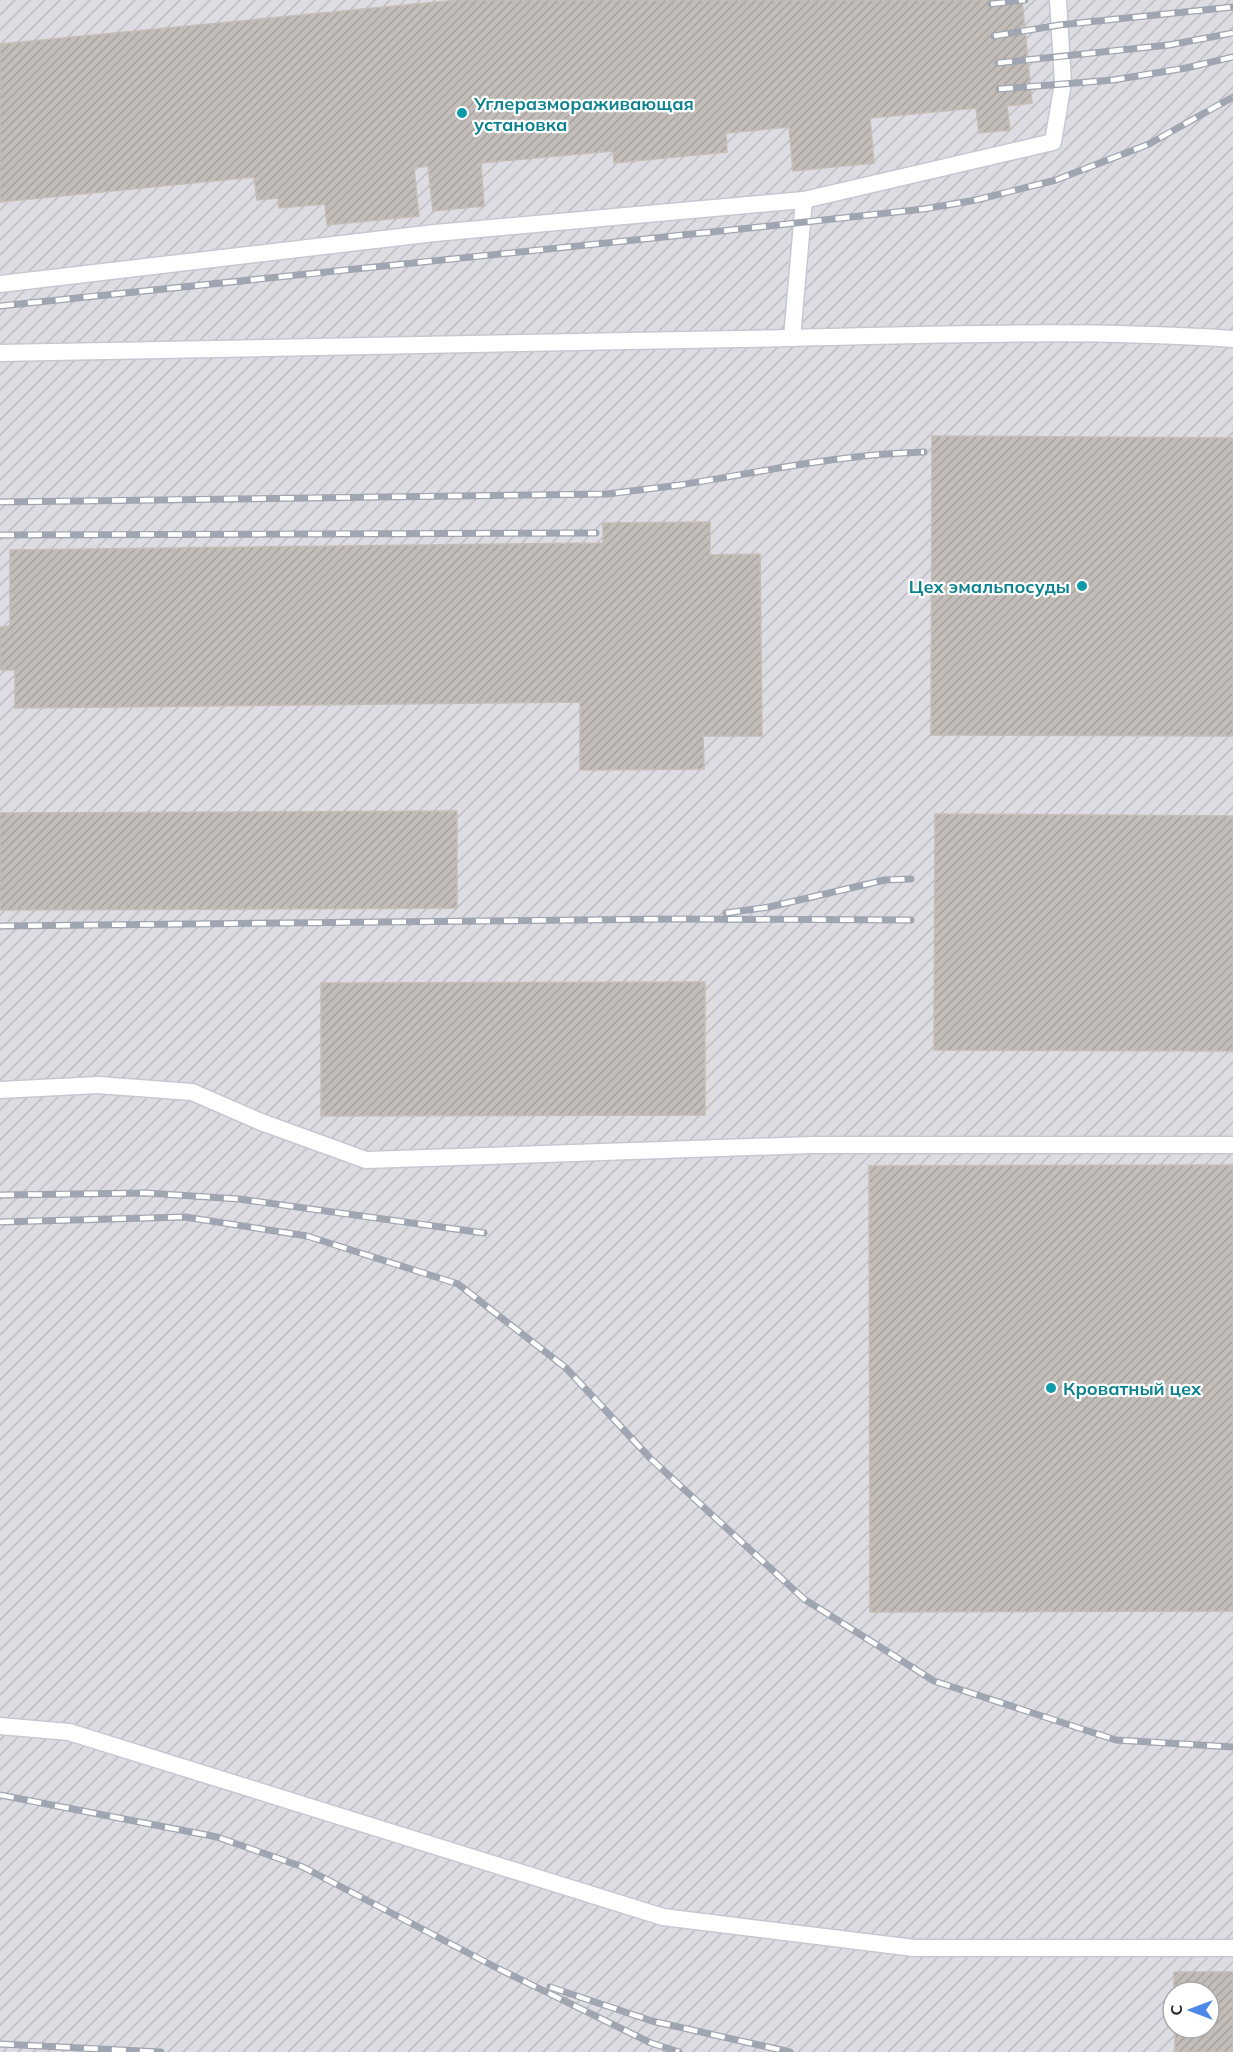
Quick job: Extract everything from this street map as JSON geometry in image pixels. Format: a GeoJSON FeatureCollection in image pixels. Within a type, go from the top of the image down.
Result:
{"type":"FeatureCollection","features":[{"type":"Feature","properties":{"kind":"lane"},"geometry":{"type":"LineString","coordinates":[[0,284],[435,233],[804,200],[1053,142],[1063,83],[1058,0]]}},
{"type":"Feature","properties":{"kind":"lane"},"geometry":{"type":"LineString","coordinates":[[792,338],[804,200]]}},
{"type":"Feature","properties":{"kind":"lane"},"geometry":{"type":"LineString","coordinates":[[0,353],[960,333],[1181,336],[1233,339]]}},
{"type":"Feature","properties":{"kind":"lane"},"geometry":{"type":"LineString","coordinates":[[0,1090],[98,1085],[192,1092],[261,1122],[366,1160],[811,1145],[1233,1145]]}},
{"type":"Feature","properties":{"kind":"lane"},"geometry":{"type":"LineString","coordinates":[[0,1726],[69,1732],[663,1917],[914,1948],[1233,1948]]}},
{"type":"Feature","properties":{"kind":"shaded area"},"geometry":{"type":"Polygon","coordinates":[[[0,0],[1233,0],[1233,2052],[0,2052],[0,0]]]}},
{"type":"Feature","properties":{"kind":"building","name":"Углеразмораживающая установка"},"geometry":{"type":"Polygon","coordinates":[[[458,0],[1022,0],[1032,103],[1007,106],[1010,130],[979,133],[976,108],[870,118],[874,163],[793,171],[789,127],[726,133],[727,152],[614,163],[613,151],[481,163],[484,206],[433,211],[428,166],[414,168],[419,216],[327,225],[325,204],[279,208],[278,198],[257,200],[254,177],[0,202],[0,44],[458,0]]]}},
{"type":"Feature","properties":{"kind":"building","name":"Цех эмальпосуды"},"geometry":{"type":"Polygon","coordinates":[[[932,436],[1233,438],[1233,736],[931,735],[932,436]]]}},
{"type":"Feature","properties":{"kind":"building"},"geometry":{"type":"Polygon","coordinates":[[[710,522],[710,555],[760,554],[762,736],[703,736],[704,769],[580,770],[580,702],[15,708],[15,670],[0,670],[0,627],[10,626],[10,550],[603,543],[603,523],[710,522]]]}},
{"type":"Feature","properties":{"kind":"building"},"geometry":{"type":"Polygon","coordinates":[[[457,811],[457,908],[0,910],[0,813],[457,811]]]}},
{"type":"Feature","properties":{"kind":"building"},"geometry":{"type":"Polygon","coordinates":[[[935,814],[1233,816],[1233,1051],[934,1050],[935,814]]]}},
{"type":"Feature","properties":{"kind":"building"},"geometry":{"type":"Polygon","coordinates":[[[705,982],[705,1115],[321,1116],[321,983],[705,982]]]}},
{"type":"Feature","properties":{"kind":"building","name":"Кроватный цех"},"geometry":{"type":"Polygon","coordinates":[[[1233,1165],[1233,1611],[870,1612],[869,1166],[1233,1165]]]}},
{"type":"Feature","properties":{"kind":"building"},"geometry":{"type":"Polygon","coordinates":[[[1174,1972],[1233,1972],[1233,2052],[1175,2052],[1175,2040],[1221,2040],[1221,1980],[1174,1980],[1174,1972]]]}},
{"type":"Feature","properties":{"kind":"railway"},"geometry":{"type":"LineString","coordinates":[[991,4],[1025,0]]}},
{"type":"Feature","properties":{"kind":"railway"},"geometry":{"type":"LineString","coordinates":[[994,36],[1059,25],[1233,7]]}},
{"type":"Feature","properties":{"kind":"railway"},"geometry":{"type":"LineString","coordinates":[[998,63],[1169,45],[1233,33]]}},
{"type":"Feature","properties":{"kind":"railway"},"geometry":{"type":"LineString","coordinates":[[999,89],[1113,80],[1186,68],[1233,57]]}},
{"type":"Feature","properties":{"kind":"railway"},"geometry":{"type":"LineString","coordinates":[[0,306],[924,209],[976,200],[1056,180],[1149,144],[1233,97]]}},
{"type":"Feature","properties":{"kind":"railway"},"geometry":{"type":"LineString","coordinates":[[0,502],[607,494],[680,485],[862,456],[924,452]]}},
{"type":"Feature","properties":{"kind":"railway"},"geometry":{"type":"LineString","coordinates":[[0,535],[596,533]]}},
{"type":"Feature","properties":{"kind":"railway"},"geometry":{"type":"LineString","coordinates":[[726,913],[769,907],[885,880],[911,879]]}},
{"type":"Feature","properties":{"kind":"railway"},"geometry":{"type":"LineString","coordinates":[[0,926],[675,919],[911,920]]}},
{"type":"Feature","properties":{"kind":"railway"},"geometry":{"type":"LineString","coordinates":[[0,1195],[146,1193],[239,1199],[484,1233]]}},
{"type":"Feature","properties":{"kind":"railway"},"geometry":{"type":"LineString","coordinates":[[0,1222],[185,1217],[307,1236],[458,1284],[566,1368],[651,1459],[804,1599],[934,1681],[1116,1740],[1233,1747]]}},
{"type":"Feature","properties":{"kind":"railway"},"geometry":{"type":"LineString","coordinates":[[0,1795],[217,1837],[303,1867],[499,1969],[651,2043],[679,2052]]}},
{"type":"Feature","properties":{"kind":"railway"},"geometry":{"type":"LineString","coordinates":[[550,1987],[652,2021],[790,2052]]}},
{"type":"Feature","properties":{"kind":"railway"},"geometry":{"type":"LineString","coordinates":[[0,2044],[161,2052]]}},
{"type":"Feature","properties":{"kind":"place","name":"Углеразмораживающая установка"},"geometry":{"type":"Point","coordinates":[462,113]}},
{"type":"Feature","properties":{"kind":"place","name":"Цех эмальпосуды"},"geometry":{"type":"Point","coordinates":[1082,586]}},
{"type":"Feature","properties":{"kind":"place","name":"Кроватный цех"},"geometry":{"type":"Point","coordinates":[1051,1388]}}]}
